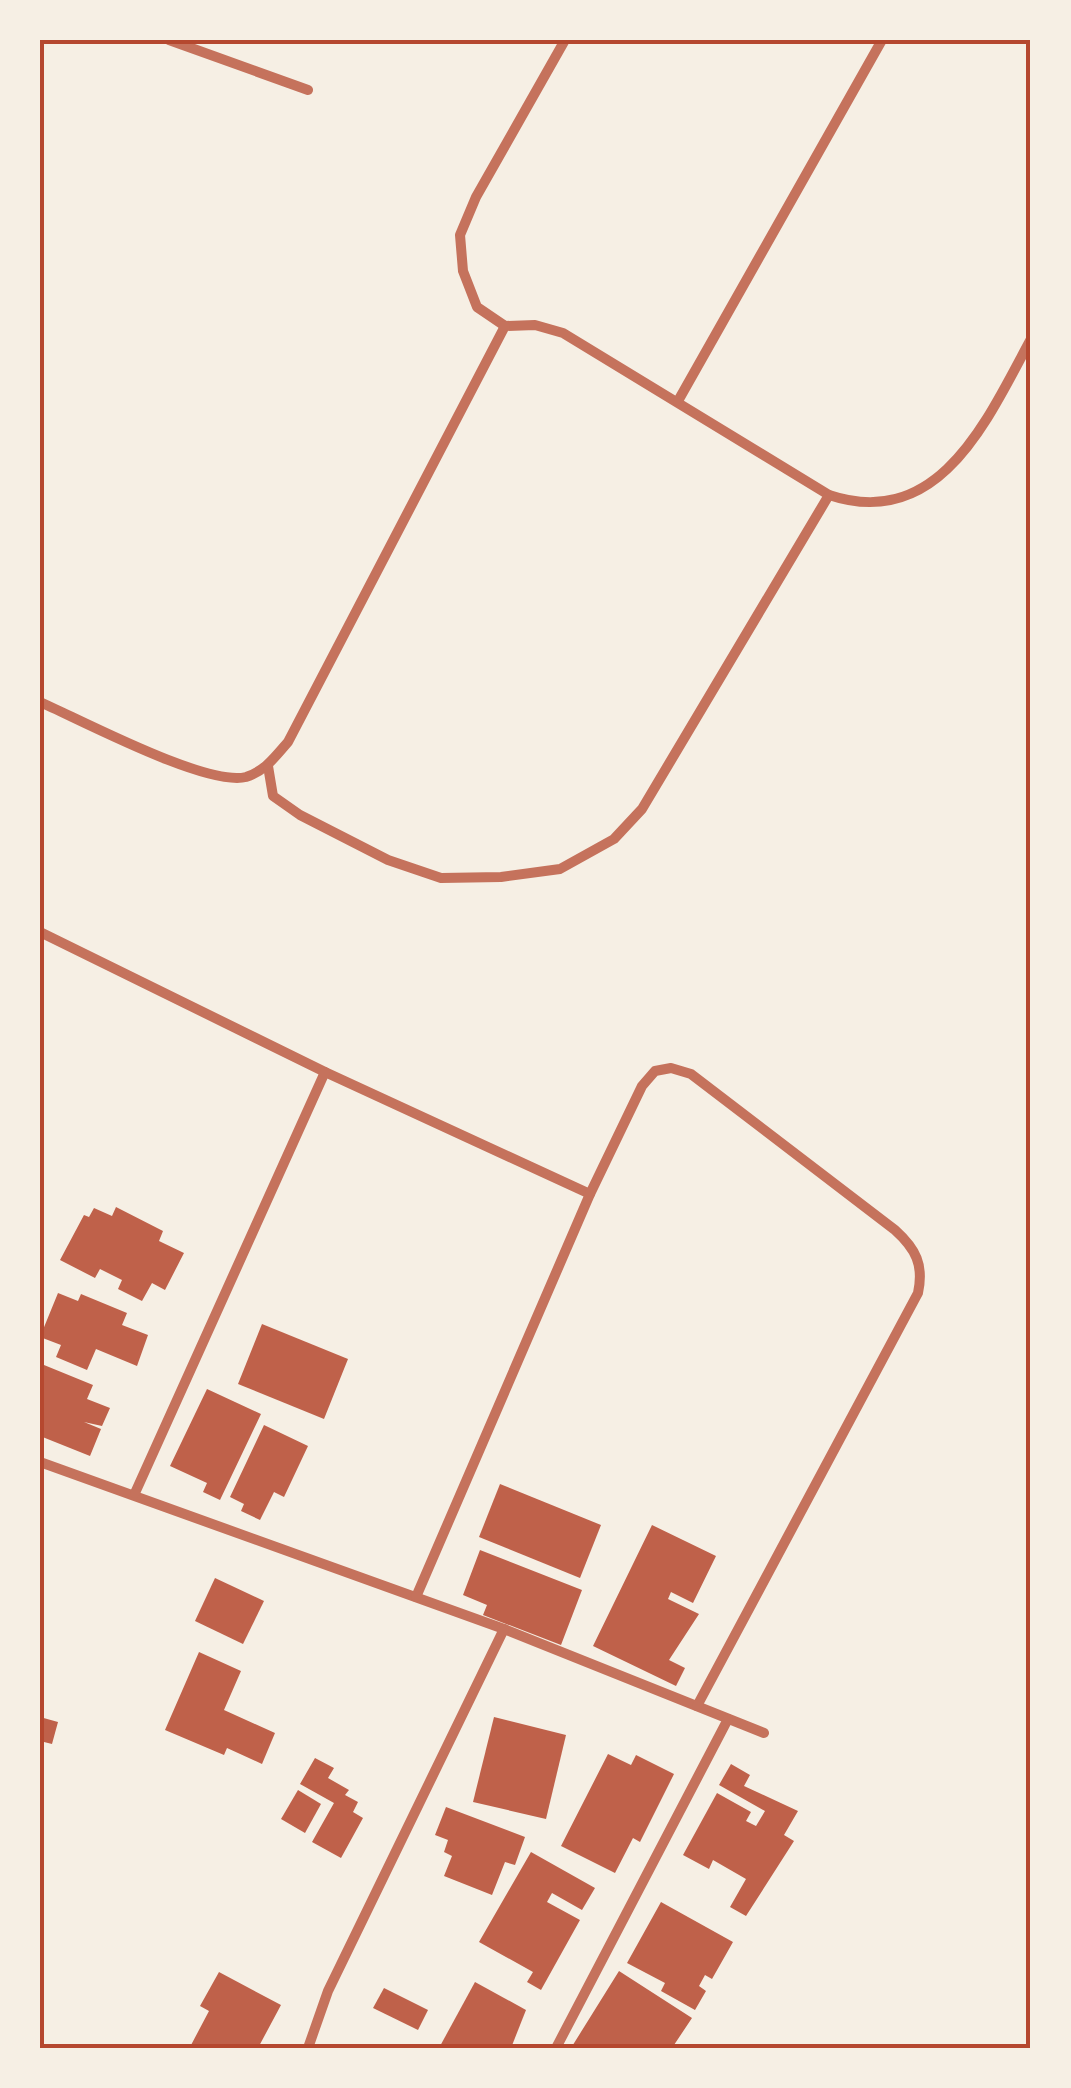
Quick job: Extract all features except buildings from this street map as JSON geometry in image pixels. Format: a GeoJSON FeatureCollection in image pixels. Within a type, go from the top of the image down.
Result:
{"type":"FeatureCollection","features":[{"type":"Feature","properties":{"kind":"street"},"geometry":{"type":"LineString","coordinates":[[169,40],[308,90]]}},
{"type":"Feature","properties":{"kind":"street"},"geometry":{"type":"LineString","coordinates":[[565,40],[476,196],[460,234],[463,271],[478,307],[505,326],[535,325],[563,333],[828,495],[858,505],[893,499],[949,472],[974,443],[1031,339]]}},
{"type":"Feature","properties":{"kind":"street"},"geometry":{"type":"LineString","coordinates":[[678,401],[882,40]]}},
{"type":"Feature","properties":{"kind":"street"},"geometry":{"type":"LineString","coordinates":[[40,702],[212,776],[243,778],[268,766],[288,742],[505,326]]}},
{"type":"Feature","properties":{"kind":"street"},"geometry":{"type":"LineString","coordinates":[[268,766],[274,796],[388,860],[441,878],[501,878],[560,869],[614,839],[642,809],[828,495]]}},
{"type":"Feature","properties":{"kind":"street"},"geometry":{"type":"LineString","coordinates":[[40,932],[325,1072],[590,1194]]}},
{"type":"Feature","properties":{"kind":"street"},"geometry":{"type":"LineString","coordinates":[[416,1597],[590,1194],[642,1086],[655,1071],[671,1068],[690,1074],[895,1230],[908,1242],[922,1272],[918,1293],[697,1706]]}},
{"type":"Feature","properties":{"kind":"street"},"geometry":{"type":"LineString","coordinates":[[135,1493],[325,1072]]}},
{"type":"Feature","properties":{"kind":"street"},"geometry":{"type":"LineString","coordinates":[[40,1462],[135,1493],[504,1629],[764,1733]]}},
{"type":"Feature","properties":{"kind":"street"},"geometry":{"type":"LineString","coordinates":[[308,2048],[328,1991],[504,1629]]}},
{"type":"Feature","properties":{"kind":"street"},"geometry":{"type":"LineString","coordinates":[[556,2048],[728,1719]]}}]}
